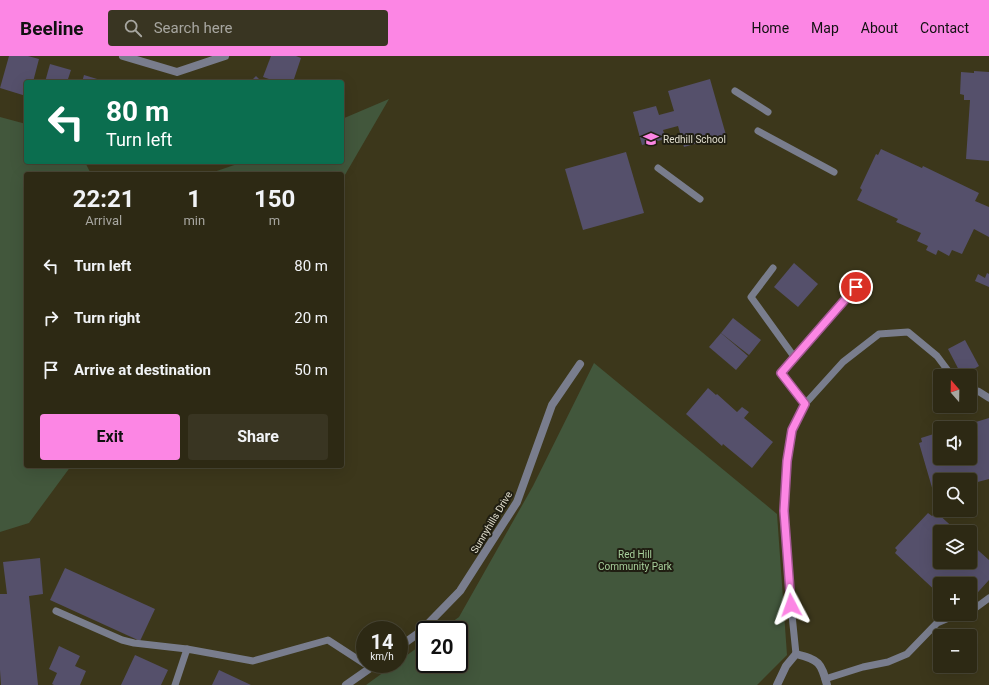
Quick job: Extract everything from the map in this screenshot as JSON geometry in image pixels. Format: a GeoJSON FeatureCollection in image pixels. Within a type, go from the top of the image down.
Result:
{"type":"FeatureCollection","features":[{"type":"Feature","properties":{"kind":"street"},"geometry":{"type":"LineString","coordinates":[[123,56],[177,72],[225,56]]}},
{"type":"Feature","properties":{"kind":"street","name":"Sunnyhills Drive"},"geometry":{"type":"LineString","coordinates":[[408,641],[420,632],[460,591],[517,502],[552,405],[580,364]]}},
{"type":"Feature","properties":{"kind":"street"},"geometry":{"type":"LineString","coordinates":[[777,685],[786,666],[796,654],[813,658],[822,668],[826,682]]}},
{"type":"Feature","properties":{"kind":"street"},"geometry":{"type":"LineString","coordinates":[[346,685],[360,673]]}},
{"type":"Feature","properties":{"kind":"lane"},"geometry":{"type":"LineString","coordinates":[[734,91],[768,112]]}},
{"type":"Feature","properties":{"kind":"lane"},"geometry":{"type":"LineString","coordinates":[[758,131],[834,172]]}},
{"type":"Feature","properties":{"kind":"lane"},"geometry":{"type":"LineString","coordinates":[[658,168],[700,199]]}},
{"type":"Feature","properties":{"kind":"lane"},"geometry":{"type":"LineString","coordinates":[[773,268],[751,298],[794,358]]}},
{"type":"Feature","properties":{"kind":"lane"},"geometry":{"type":"LineString","coordinates":[[805,404],[781,373],[856,287]]}},
{"type":"Feature","properties":{"kind":"lane"},"geometry":{"type":"LineString","coordinates":[[796,654],[784,511],[787,461],[792,430],[805,404],[842,362],[879,334],[908,332],[937,356],[947,369]]}},
{"type":"Feature","properties":{"kind":"lane"},"geometry":{"type":"LineString","coordinates":[[977,391],[989,398]]}},
{"type":"Feature","properties":{"kind":"lane"},"geometry":{"type":"LineString","coordinates":[[977,607],[989,598]]}},
{"type":"Feature","properties":{"kind":"lane"},"geometry":{"type":"LineString","coordinates":[[56,611],[128,642],[187,649],[253,661],[328,640],[356,657]]}},
{"type":"Feature","properties":{"kind":"lane"},"geometry":{"type":"LineString","coordinates":[[826,682],[863,667],[888,662],[907,654],[937,623],[942,621]]}},
{"type":"Feature","properties":{"kind":"lane"},"geometry":{"type":"LineString","coordinates":[[175,685],[187,649]]}},
{"type":"Feature","properties":{"kind":"green space"},"geometry":{"type":"Polygon","coordinates":[[[389,99],[344,177],[344,172],[214,172],[237,164],[344,164],[344,118],[389,99]]]}},
{"type":"Feature","properties":{"kind":"green space"},"geometry":{"type":"Polygon","coordinates":[[[0,117],[24,123],[24,164],[86,164],[90,172],[24,172],[24,468],[70,468],[29,523],[0,532],[0,117]]]}},
{"type":"Feature","properties":{"kind":"green space","name":"Red Hill Community Park"},"geometry":{"type":"Polygon","coordinates":[[[594,363],[777,514],[787,655],[757,685],[366,685],[383,673],[408,673],[408,654],[416,649],[416,673],[468,673],[468,621],[453,621],[459,617],[533,486],[594,363]]]}},
{"type":"Feature","properties":{"kind":"building"},"geometry":{"type":"Polygon","coordinates":[[[9,56],[28,56],[39,59],[34,80],[24,80],[24,95],[0,88],[9,56]]]}},
{"type":"Feature","properties":{"kind":"building"},"geometry":{"type":"Polygon","coordinates":[[[271,56],[296,56],[301,58],[294,80],[272,80],[263,77],[271,56]]]}},
{"type":"Feature","properties":{"kind":"building"},"geometry":{"type":"Polygon","coordinates":[[[50,64],[71,70],[68,80],[46,80],[50,64]]]}},
{"type":"Feature","properties":{"kind":"building"},"geometry":{"type":"Polygon","coordinates":[[[974,71],[989,72],[989,161],[966,159],[970,100],[964,100],[964,95],[960,94],[961,72],[974,73],[974,71]]]}},
{"type":"Feature","properties":{"kind":"building"},"geometry":{"type":"Polygon","coordinates":[[[84,75],[100,80],[83,80],[84,75]]]}},
{"type":"Feature","properties":{"kind":"building"},"geometry":{"type":"Polygon","coordinates":[[[256,76],[260,80],[252,80],[256,76]]]}},
{"type":"Feature","properties":{"kind":"building"},"geometry":{"type":"Polygon","coordinates":[[[710,79],[726,135],[684,147],[678,126],[663,130],[666,139],[642,145],[633,112],[656,106],[659,115],[674,111],[668,91],[710,79]]]}},
{"type":"Feature","properties":{"kind":"building"},"geometry":{"type":"Polygon","coordinates":[[[881,149],[922,168],[923,166],[979,193],[975,201],[989,207],[989,237],[974,229],[962,254],[952,250],[949,256],[938,250],[936,255],[926,250],[928,246],[917,241],[921,233],[896,222],[898,219],[857,200],[862,190],[860,188],[876,154],[878,155],[881,149]]]}},
{"type":"Feature","properties":{"kind":"building"},"geometry":{"type":"Polygon","coordinates":[[[626,152],[644,213],[583,230],[565,169],[626,152]]]}},
{"type":"Feature","properties":{"kind":"building"},"geometry":{"type":"Polygon","coordinates":[[[794,263],[818,284],[798,307],[774,287],[794,263]]]}},
{"type":"Feature","properties":{"kind":"building"},"geometry":{"type":"Polygon","coordinates":[[[987,273],[989,274],[989,287],[975,281],[978,274],[985,278],[987,273]]]}},
{"type":"Feature","properties":{"kind":"building"},"geometry":{"type":"Polygon","coordinates":[[[733,318],[761,340],[749,355],[721,333],[733,318]]]}},
{"type":"Feature","properties":{"kind":"building"},"geometry":{"type":"Polygon","coordinates":[[[721,333],[748,356],[736,370],[709,347],[721,333]]]}},
{"type":"Feature","properties":{"kind":"building"},"geometry":{"type":"Polygon","coordinates":[[[965,340],[979,366],[974,369],[958,369],[948,349],[965,340]]]}},
{"type":"Feature","properties":{"kind":"building"},"geometry":{"type":"Polygon","coordinates":[[[708,388],[737,412],[742,407],[749,412],[744,418],[773,442],[752,468],[723,444],[722,446],[686,414],[708,388]]]}},
{"type":"Feature","properties":{"kind":"building"},"geometry":{"type":"Polygon","coordinates":[[[989,418],[989,479],[977,482],[977,473],[933,473],[933,491],[919,443],[922,442],[921,438],[933,434],[933,465],[977,465],[977,422],[989,418]]]}},
{"type":"Feature","properties":{"kind":"building"},"geometry":{"type":"Polygon","coordinates":[[[928,513],[932,516],[942,517],[950,525],[933,525],[933,569],[977,569],[977,549],[989,560],[989,580],[977,593],[977,577],[933,577],[933,588],[895,553],[897,550],[895,548],[928,513]]]}},
{"type":"Feature","properties":{"kind":"building"},"geometry":{"type":"Polygon","coordinates":[[[40,558],[43,594],[29,596],[38,685],[1,685],[0,594],[7,594],[3,562],[40,558]]]}},
{"type":"Feature","properties":{"kind":"building"},"geometry":{"type":"Polygon","coordinates":[[[65,568],[155,609],[140,641],[50,600],[65,568]]]}},
{"type":"Feature","properties":{"kind":"building"},"geometry":{"type":"Polygon","coordinates":[[[59,646],[80,656],[75,666],[86,671],[80,685],[52,684],[57,673],[49,669],[59,646]]]}},
{"type":"Feature","properties":{"kind":"building"},"geometry":{"type":"Polygon","coordinates":[[[135,655],[168,670],[161,685],[121,685],[135,655]]]}},
{"type":"Feature","properties":{"kind":"building"},"geometry":{"type":"Polygon","coordinates":[[[219,670],[251,685],[212,685],[219,670]]]}},
{"type":"Feature","properties":{"kind":"place","name":"Redhill School"},"geometry":{"type":"Point","coordinates":[651,139]}},
{"type":"Feature","properties":{"kind":"route"},"geometry":{"type":"LineString","coordinates":[[791,605],[784,511],[787,461],[792,430],[805,404],[781,373],[856,287]]}}]}
